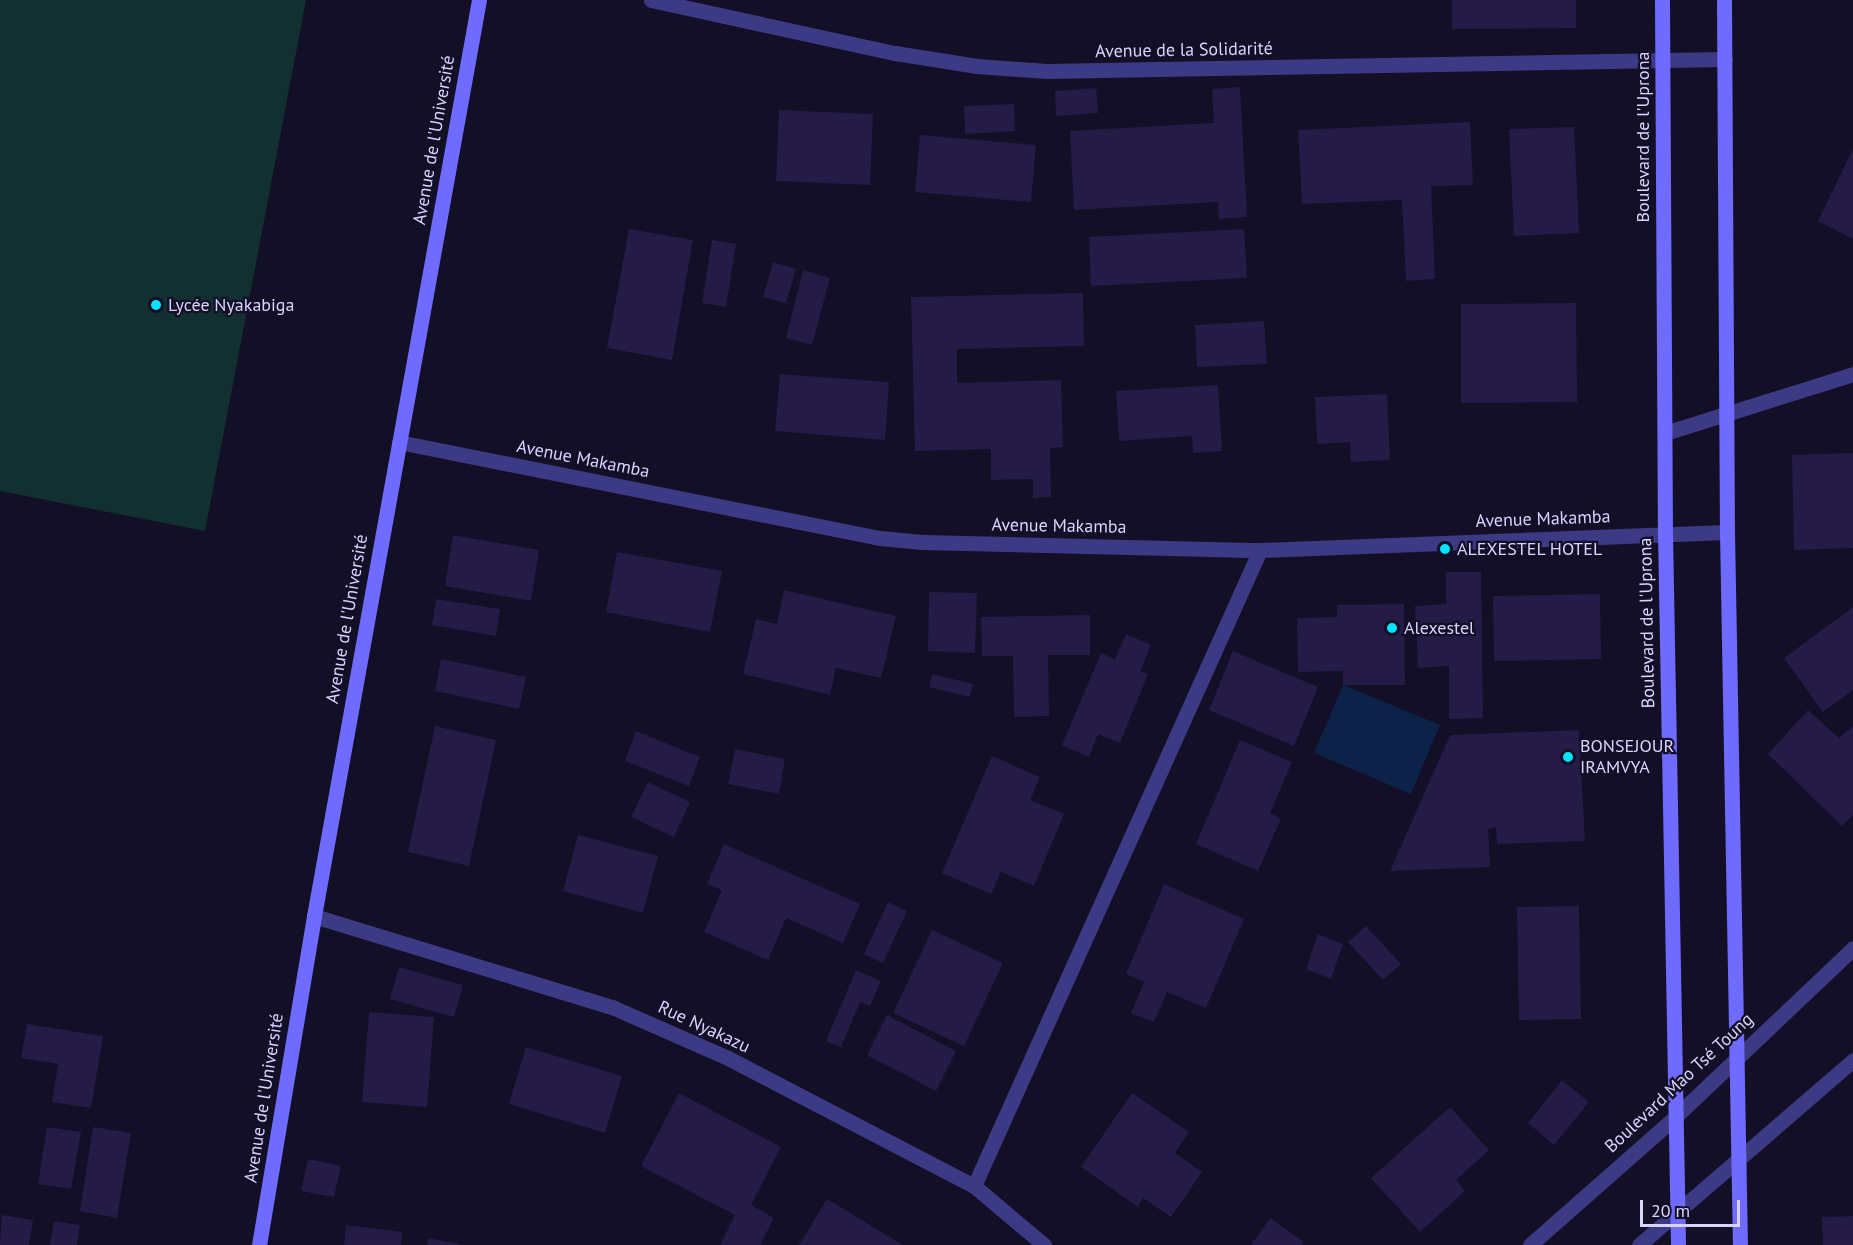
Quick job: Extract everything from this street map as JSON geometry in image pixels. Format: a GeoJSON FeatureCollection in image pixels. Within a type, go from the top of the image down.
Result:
{"type":"FeatureCollection","features":[{"type":"Feature","properties":{"kind":"street","name":"Avenue de l'Université"},"geometry":{"type":"LineString","coordinates":[[259,1245],[314,916],[479,0]]}},
{"type":"Feature","properties":{"kind":"street","name":"Avenue de la Solidarité"},"geometry":{"type":"LineString","coordinates":[[651,0],[895,53],[976,66],[1047,71],[1725,59]]}},
{"type":"Feature","properties":{"kind":"street","name":"Boulevard de l'Uprona"},"geometry":{"type":"LineString","coordinates":[[1662,0],[1665,533],[1678,1245]]}},
{"type":"Feature","properties":{"kind":"street"},"geometry":{"type":"LineString","coordinates":[[1724,0],[1727,532],[1740,1245]]}},
{"type":"Feature","properties":{"kind":"street"},"geometry":{"type":"LineString","coordinates":[[1665,432],[1726,416],[1853,374]]}},
{"type":"Feature","properties":{"kind":"street","name":"Avenue Makamba"},"geometry":{"type":"LineString","coordinates":[[399,442],[880,538],[1260,550],[1727,532]]}},
{"type":"Feature","properties":{"kind":"street"},"geometry":{"type":"LineString","coordinates":[[974,1186],[1260,550]]}},
{"type":"Feature","properties":{"kind":"street","name":"Rue Nyakazu"},"geometry":{"type":"LineString","coordinates":[[314,916],[612,1007],[728,1058],[974,1186],[1044,1245]]}},
{"type":"Feature","properties":{"kind":"street","name":"Boulevard Mao Tsé Toung"},"geometry":{"type":"LineString","coordinates":[[1530,1245],[1675,1117],[1853,948]]}},
{"type":"Feature","properties":{"kind":"street"},"geometry":{"type":"LineString","coordinates":[[1639,1245],[1739,1155],[1853,1060]]}},
{"type":"Feature","properties":{"kind":"green space","name":"Lycée Nyakabiga"},"geometry":{"type":"Polygon","coordinates":[[[0,0],[306,0],[205,531],[0,491],[0,0]]]}},
{"type":"Feature","properties":{"kind":"water"},"geometry":{"type":"Polygon","coordinates":[[[1343,685],[1440,725],[1411,794],[1314,753],[1343,685]]]}},
{"type":"Feature","properties":{"kind":"building"},"geometry":{"type":"Polygon","coordinates":[[[1452,0],[1576,0],[1576,28],[1452,29],[1452,0]]]}},
{"type":"Feature","properties":{"kind":"building"},"geometry":{"type":"Polygon","coordinates":[[[1240,87],[1247,217],[1219,219],[1218,202],[1074,210],[1070,131],[1214,123],[1212,89],[1240,87]]]}},
{"type":"Feature","properties":{"kind":"building"},"geometry":{"type":"Polygon","coordinates":[[[1096,88],[1098,113],[1056,116],[1055,91],[1096,88]]]}},
{"type":"Feature","properties":{"kind":"building"},"geometry":{"type":"Polygon","coordinates":[[[1014,104],[1015,131],[965,134],[964,106],[1014,104]]]}},
{"type":"Feature","properties":{"kind":"building"},"geometry":{"type":"Polygon","coordinates":[[[779,110],[873,114],[870,185],[776,181],[779,110]]]}},
{"type":"Feature","properties":{"kind":"building"},"geometry":{"type":"Polygon","coordinates":[[[1470,122],[1473,185],[1431,186],[1435,279],[1406,281],[1402,200],[1302,204],[1298,130],[1470,122]]]}},
{"type":"Feature","properties":{"kind":"building"},"geometry":{"type":"Polygon","coordinates":[[[1574,127],[1579,233],[1514,236],[1509,129],[1574,127]]]}},
{"type":"Feature","properties":{"kind":"building"},"geometry":{"type":"Polygon","coordinates":[[[920,135],[1036,145],[1031,202],[915,192],[920,135]]]}},
{"type":"Feature","properties":{"kind":"building"},"geometry":{"type":"Polygon","coordinates":[[[1853,149],[1853,239],[1818,221],[1853,149]]]}},
{"type":"Feature","properties":{"kind":"building"},"geometry":{"type":"Polygon","coordinates":[[[629,229],[693,240],[672,360],[607,348],[629,229]]]}},
{"type":"Feature","properties":{"kind":"building"},"geometry":{"type":"Polygon","coordinates":[[[1244,229],[1247,278],[1091,286],[1089,237],[1244,229]]]}},
{"type":"Feature","properties":{"kind":"building"},"geometry":{"type":"Polygon","coordinates":[[[712,240],[736,244],[726,307],[702,303],[712,240]]]}},
{"type":"Feature","properties":{"kind":"building"},"geometry":{"type":"Polygon","coordinates":[[[773,262],[796,269],[786,303],[763,297],[773,262]]]}},
{"type":"Feature","properties":{"kind":"building"},"geometry":{"type":"Polygon","coordinates":[[[803,270],[830,278],[812,345],[786,338],[803,270]]]}},
{"type":"Feature","properties":{"kind":"building"},"geometry":{"type":"Polygon","coordinates":[[[1083,293],[1084,346],[957,349],[957,383],[1061,380],[1063,447],[1050,448],[1051,497],[1033,498],[1033,479],[991,480],[991,449],[915,451],[911,297],[1083,293]]]}},
{"type":"Feature","properties":{"kind":"building"},"geometry":{"type":"Polygon","coordinates":[[[1576,303],[1577,402],[1461,403],[1461,304],[1576,303]]]}},
{"type":"Feature","properties":{"kind":"building"},"geometry":{"type":"Polygon","coordinates":[[[1264,321],[1267,364],[1197,367],[1195,325],[1264,321]]]}},
{"type":"Feature","properties":{"kind":"building"},"geometry":{"type":"Polygon","coordinates":[[[780,374],[889,382],[885,440],[775,431],[780,374]]]}},
{"type":"Feature","properties":{"kind":"building"},"geometry":{"type":"Polygon","coordinates":[[[1218,385],[1222,451],[1193,453],[1192,436],[1119,441],[1116,391],[1218,385]]]}},
{"type":"Feature","properties":{"kind":"building"},"geometry":{"type":"Polygon","coordinates":[[[1387,394],[1390,460],[1351,462],[1350,442],[1317,444],[1315,397],[1387,394]]]}},
{"type":"Feature","properties":{"kind":"building"},"geometry":{"type":"Polygon","coordinates":[[[1853,453],[1853,548],[1794,550],[1792,455],[1853,453]]]}},
{"type":"Feature","properties":{"kind":"building"},"geometry":{"type":"Polygon","coordinates":[[[453,535],[539,550],[531,601],[445,586],[453,535]]]}},
{"type":"Feature","properties":{"kind":"building"},"geometry":{"type":"Polygon","coordinates":[[[617,552],[722,571],[710,632],[606,612],[617,552]]]}},
{"type":"Feature","properties":{"kind":"building"},"geometry":{"type":"Polygon","coordinates":[[[1446,572],[1481,572],[1483,718],[1449,719],[1449,666],[1418,668],[1415,606],[1446,604],[1446,572]]]}},
{"type":"Feature","properties":{"kind":"building"},"geometry":{"type":"Polygon","coordinates":[[[784,590],[896,616],[881,678],[836,668],[830,695],[743,674],[756,619],[777,624],[784,590]]]}},
{"type":"Feature","properties":{"kind":"building"},"geometry":{"type":"Polygon","coordinates":[[[929,592],[977,593],[975,653],[928,651],[929,592]]]}},
{"type":"Feature","properties":{"kind":"building"},"geometry":{"type":"Polygon","coordinates":[[[1600,594],[1601,659],[1494,661],[1493,596],[1600,594]]]}},
{"type":"Feature","properties":{"kind":"building"},"geometry":{"type":"Polygon","coordinates":[[[436,599],[500,609],[496,636],[432,625],[436,599]]]}},
{"type":"Feature","properties":{"kind":"building"},"geometry":{"type":"Polygon","coordinates":[[[1404,604],[1405,685],[1343,685],[1343,671],[1298,672],[1297,618],[1337,617],[1337,605],[1404,604]]]}},
{"type":"Feature","properties":{"kind":"building"},"geometry":{"type":"Polygon","coordinates":[[[1853,607],[1853,690],[1823,712],[1784,658],[1853,607]]]}},
{"type":"Feature","properties":{"kind":"building"},"geometry":{"type":"Polygon","coordinates":[[[1090,615],[1090,655],[1048,655],[1049,716],[1014,717],[1013,656],[982,656],[981,617],[1090,615]]]}},
{"type":"Feature","properties":{"kind":"building"},"geometry":{"type":"Polygon","coordinates":[[[1126,634],[1151,645],[1140,671],[1148,674],[1120,743],[1098,734],[1089,757],[1062,745],[1101,653],[1115,659],[1126,634]]]}},
{"type":"Feature","properties":{"kind":"building"},"geometry":{"type":"Polygon","coordinates":[[[1233,651],[1318,687],[1294,746],[1209,710],[1233,651]]]}},
{"type":"Feature","properties":{"kind":"building"},"geometry":{"type":"Polygon","coordinates":[[[441,659],[526,677],[519,709],[435,691],[441,659]]]}},
{"type":"Feature","properties":{"kind":"building"},"geometry":{"type":"Polygon","coordinates":[[[932,674],[973,684],[970,697],[929,687],[932,674]]]}},
{"type":"Feature","properties":{"kind":"building"},"geometry":{"type":"Polygon","coordinates":[[[1808,710],[1839,738],[1853,726],[1853,815],[1842,826],[1768,754],[1808,710]]]}},
{"type":"Feature","properties":{"kind":"building"},"geometry":{"type":"Polygon","coordinates":[[[435,726],[496,740],[469,866],[408,852],[435,726]]]}},
{"type":"Feature","properties":{"kind":"building"},"geometry":{"type":"Polygon","coordinates":[[[1579,730],[1585,841],[1497,844],[1496,827],[1488,829],[1490,867],[1390,871],[1450,735],[1579,730]]]}},
{"type":"Feature","properties":{"kind":"building"},"geometry":{"type":"Polygon","coordinates":[[[636,731],[700,757],[689,786],[625,761],[636,731]]]}},
{"type":"Feature","properties":{"kind":"building"},"geometry":{"type":"Polygon","coordinates":[[[1240,740],[1292,762],[1270,813],[1281,819],[1258,871],[1196,844],[1240,740]]]}},
{"type":"Feature","properties":{"kind":"building"},"geometry":{"type":"Polygon","coordinates":[[[735,749],[785,759],[779,794],[728,784],[735,749]]]}},
{"type":"Feature","properties":{"kind":"building"},"geometry":{"type":"Polygon","coordinates":[[[992,756],[1040,777],[1030,800],[1064,814],[1034,886],[1001,872],[991,894],[942,873],[992,756]]]}},
{"type":"Feature","properties":{"kind":"building"},"geometry":{"type":"Polygon","coordinates":[[[648,782],[690,802],[674,837],[631,817],[648,782]]]}},
{"type":"Feature","properties":{"kind":"building"},"geometry":{"type":"Polygon","coordinates":[[[578,835],[658,856],[643,913],[563,891],[578,835]]]}},
{"type":"Feature","properties":{"kind":"building"},"geometry":{"type":"Polygon","coordinates":[[[724,844],[860,904],[843,943],[786,918],[768,960],[704,932],[722,890],[707,884],[724,844]]]}},
{"type":"Feature","properties":{"kind":"building"},"geometry":{"type":"Polygon","coordinates":[[[1164,884],[1244,919],[1206,1008],[1167,992],[1154,1022],[1131,1013],[1144,982],[1126,974],[1164,884]]]}},
{"type":"Feature","properties":{"kind":"building"},"geometry":{"type":"Polygon","coordinates":[[[888,902],[907,911],[883,963],[864,954],[888,902]]]}},
{"type":"Feature","properties":{"kind":"building"},"geometry":{"type":"Polygon","coordinates":[[[1579,906],[1581,1019],[1519,1020],[1517,907],[1579,906]]]}},
{"type":"Feature","properties":{"kind":"building"},"geometry":{"type":"Polygon","coordinates":[[[1366,926],[1401,964],[1383,980],[1348,942],[1366,926]]]}},
{"type":"Feature","properties":{"kind":"building"},"geometry":{"type":"Polygon","coordinates":[[[932,930],[1003,963],[964,1046],[893,1013],[932,930]]]}},
{"type":"Feature","properties":{"kind":"building"},"geometry":{"type":"Polygon","coordinates":[[[1318,934],[1343,944],[1331,979],[1306,969],[1318,934]]]}},
{"type":"Feature","properties":{"kind":"building"},"geometry":{"type":"Polygon","coordinates":[[[399,967],[463,985],[454,1017],[390,999],[399,967]]]}},
{"type":"Feature","properties":{"kind":"building"},"geometry":{"type":"Polygon","coordinates":[[[856,970],[881,981],[870,1006],[860,1002],[841,1047],[826,1041],[856,970]]]}},
{"type":"Feature","properties":{"kind":"building"},"geometry":{"type":"Polygon","coordinates":[[[369,1012],[434,1017],[427,1107],[362,1102],[369,1012]]]}},
{"type":"Feature","properties":{"kind":"building"},"geometry":{"type":"Polygon","coordinates":[[[887,1015],[956,1051],[936,1091],[867,1055],[887,1015]]]}},
{"type":"Feature","properties":{"kind":"building"},"geometry":{"type":"Polygon","coordinates":[[[27,1024],[103,1036],[91,1108],[52,1102],[58,1064],[21,1058],[27,1024]]]}},
{"type":"Feature","properties":{"kind":"building"},"geometry":{"type":"Polygon","coordinates":[[[526,1047],[622,1076],[605,1133],[509,1104],[526,1047]]]}},
{"type":"Feature","properties":{"kind":"building"},"geometry":{"type":"Polygon","coordinates":[[[1562,1080],[1589,1102],[1554,1145],[1528,1123],[1562,1080]]]}},
{"type":"Feature","properties":{"kind":"building"},"geometry":{"type":"Polygon","coordinates":[[[679,1093],[781,1147],[751,1205],[774,1218],[760,1245],[720,1245],[735,1215],[641,1166],[679,1093]]]}},
{"type":"Feature","properties":{"kind":"building"},"geometry":{"type":"Polygon","coordinates":[[[1132,1093],[1189,1132],[1175,1153],[1202,1172],[1171,1217],[1143,1198],[1138,1207],[1081,1167],[1132,1093]]]}},
{"type":"Feature","properties":{"kind":"building"},"geometry":{"type":"Polygon","coordinates":[[[1450,1107],[1489,1150],[1456,1180],[1465,1191],[1420,1232],[1371,1178],[1450,1107]]]}},
{"type":"Feature","properties":{"kind":"building"},"geometry":{"type":"Polygon","coordinates":[[[47,1127],[81,1132],[71,1189],[38,1184],[47,1127]]]}},
{"type":"Feature","properties":{"kind":"building"},"geometry":{"type":"Polygon","coordinates":[[[93,1127],[131,1133],[117,1218],[80,1211],[93,1127]]]}},
{"type":"Feature","properties":{"kind":"building"},"geometry":{"type":"Polygon","coordinates":[[[308,1159],[341,1166],[334,1197],[301,1191],[308,1159]]]}},
{"type":"Feature","properties":{"kind":"building"},"geometry":{"type":"Polygon","coordinates":[[[827,1199],[903,1245],[799,1245],[827,1199]]]}},
{"type":"Feature","properties":{"kind":"building"},"geometry":{"type":"Polygon","coordinates":[[[2,1215],[33,1220],[29,1245],[0,1245],[2,1215]]]}},
{"type":"Feature","properties":{"kind":"building"},"geometry":{"type":"Polygon","coordinates":[[[1853,1216],[1853,1245],[1823,1245],[1822,1217],[1853,1216]]]}},
{"type":"Feature","properties":{"kind":"building"},"geometry":{"type":"Polygon","coordinates":[[[1270,1218],[1304,1242],[1302,1245],[1251,1245],[1270,1218]]]}},
{"type":"Feature","properties":{"kind":"building"},"geometry":{"type":"Polygon","coordinates":[[[54,1221],[80,1225],[77,1245],[50,1245],[54,1221]]]}},
{"type":"Feature","properties":{"kind":"building"},"geometry":{"type":"Polygon","coordinates":[[[346,1225],[402,1232],[401,1245],[344,1245],[346,1225]]]}},
{"type":"Feature","properties":{"kind":"building"},"geometry":{"type":"Polygon","coordinates":[[[428,1238],[460,1244],[427,1245],[428,1238]]]}},
{"type":"Feature","properties":{"kind":"place","name":"Lycée Nyakabiga"},"geometry":{"type":"Point","coordinates":[156,305]}},
{"type":"Feature","properties":{"kind":"place","name":"ALEXESTEL HOTEL"},"geometry":{"type":"Point","coordinates":[1445,549]}},
{"type":"Feature","properties":{"kind":"place","name":"Alexestel"},"geometry":{"type":"Point","coordinates":[1392,628]}},
{"type":"Feature","properties":{"kind":"place","name":"BONSEJOUR IRAMVYA"},"geometry":{"type":"Point","coordinates":[1568,757]}}]}
